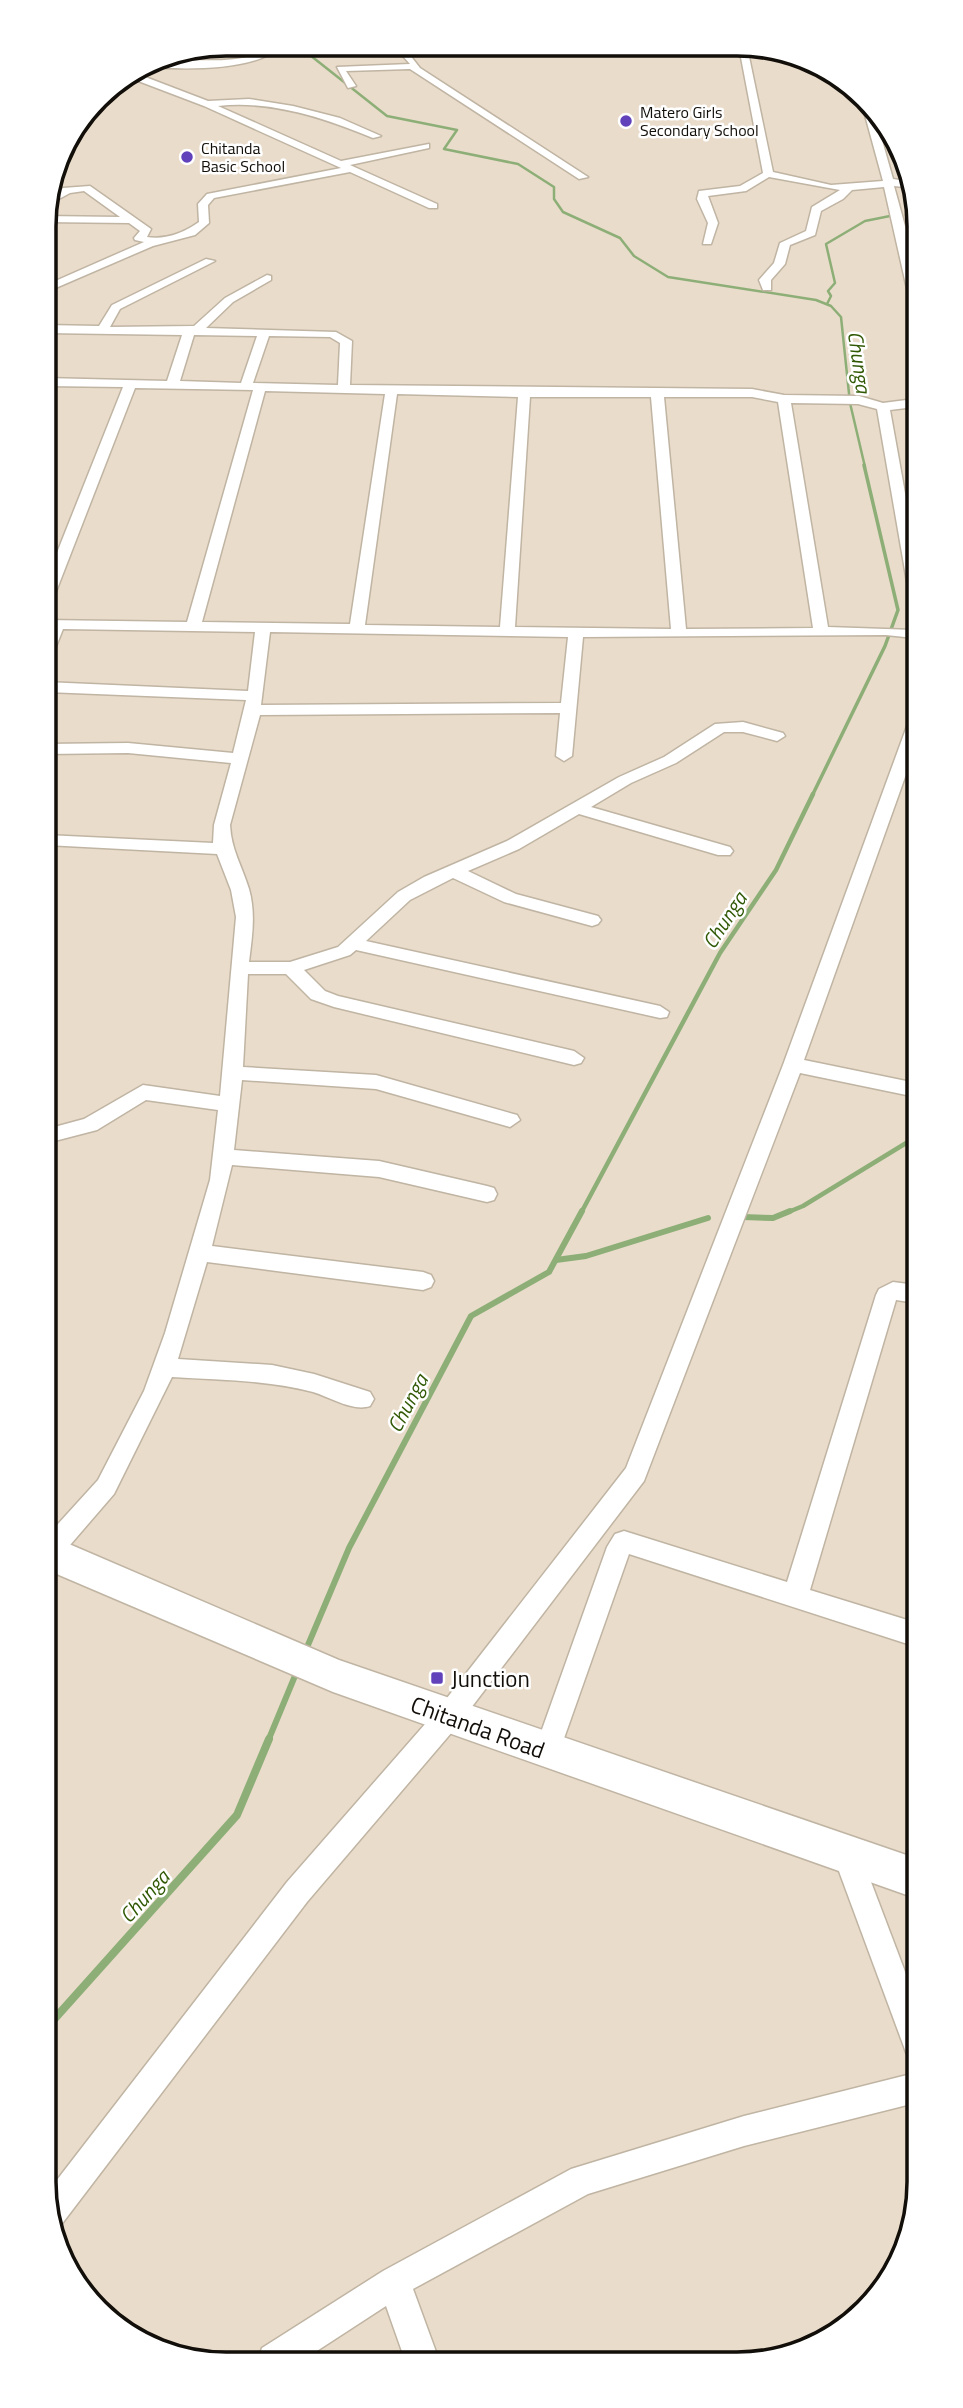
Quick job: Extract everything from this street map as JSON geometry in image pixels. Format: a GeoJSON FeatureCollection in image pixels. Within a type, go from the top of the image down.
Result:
{"type":"FeatureCollection","features":[{"type":"Feature","properties":{"kind":"street"},"geometry":{"type":"LineString","coordinates":[[176,64],[257,56]]}},
{"type":"Feature","properties":{"kind":"street"},"geometry":{"type":"LineString","coordinates":[[351,86],[340,70],[417,66],[407,56]]}},
{"type":"Feature","properties":{"kind":"street"},"geometry":{"type":"LineString","coordinates":[[745,56],[768,174]]}},
{"type":"Feature","properties":{"kind":"street"},"geometry":{"type":"LineString","coordinates":[[412,66],[583,177]]}},
{"type":"Feature","properties":{"kind":"street"},"geometry":{"type":"LineString","coordinates":[[141,80],[207,104],[433,206]]}},
{"type":"Feature","properties":{"kind":"street"},"geometry":{"type":"LineString","coordinates":[[207,104],[241,100],[267,103],[331,118],[376,136]]}},
{"type":"Feature","properties":{"kind":"street"},"geometry":{"type":"LineString","coordinates":[[872,123],[907,242]]}},
{"type":"Feature","properties":{"kind":"street"},"geometry":{"type":"LineString","coordinates":[[341,164],[426,146]]}},
{"type":"Feature","properties":{"kind":"street"},"geometry":{"type":"LineString","coordinates":[[56,284],[159,241],[179,238],[200,228],[204,223],[204,204],[211,196],[352,169]]}},
{"type":"Feature","properties":{"kind":"street"},"geometry":{"type":"LineString","coordinates":[[707,242],[713,223],[702,199],[703,193],[742,189],[768,174],[831,188],[901,184]]}},
{"type":"Feature","properties":{"kind":"street"},"geometry":{"type":"LineString","coordinates":[[767,288],[765,280],[779,264],[785,243],[811,233],[816,209],[839,197],[849,187]]}},
{"type":"Feature","properties":{"kind":"street"},"geometry":{"type":"LineString","coordinates":[[59,196],[71,189],[86,188],[147,230],[139,238],[159,241]]}},
{"type":"Feature","properties":{"kind":"street"},"geometry":{"type":"LineString","coordinates":[[56,219],[131,220]]}},
{"type":"Feature","properties":{"kind":"street"},"geometry":{"type":"LineString","coordinates":[[103,329],[116,307],[210,261]]}},
{"type":"Feature","properties":{"kind":"street"},"geometry":{"type":"LineString","coordinates":[[172,386],[194,329],[229,300],[267,278]]}},
{"type":"Feature","properties":{"kind":"street"},"geometry":{"type":"LineString","coordinates":[[56,329],[194,329],[341,336],[345,341],[347,357],[344,388]]}},
{"type":"Feature","properties":{"kind":"street"},"geometry":{"type":"LineString","coordinates":[[194,625],[265,331]]}},
{"type":"Feature","properties":{"kind":"street"},"geometry":{"type":"LineString","coordinates":[[56,383],[524,393],[752,393],[784,399],[859,400],[883,407],[907,403]]}},
{"type":"Feature","properties":{"kind":"street"},"geometry":{"type":"LineString","coordinates":[[56,574],[131,386]]}},
{"type":"Feature","properties":{"kind":"street"},"geometry":{"type":"LineString","coordinates":[[357,629],[393,389]]}},
{"type":"Feature","properties":{"kind":"street"},"geometry":{"type":"LineString","coordinates":[[657,392],[679,634]]}},
{"type":"Feature","properties":{"kind":"street"},"geometry":{"type":"LineString","coordinates":[[508,631],[524,393]]}},
{"type":"Feature","properties":{"kind":"street"},"geometry":{"type":"LineString","coordinates":[[784,399],[821,632]]}},
{"type":"Feature","properties":{"kind":"street"},"geometry":{"type":"LineString","coordinates":[[883,407],[907,542]]}},
{"type":"Feature","properties":{"kind":"street"},"geometry":{"type":"LineString","coordinates":[[56,624],[576,633],[907,633]]}},
{"type":"Feature","properties":{"kind":"street"},"geometry":{"type":"LineString","coordinates":[[56,1542],[106,1488],[138,1428],[164,1367],[200,1253],[224,1157],[245,917],[240,890],[224,849],[222,825],[254,703],[263,627]]}},
{"type":"Feature","properties":{"kind":"street"},"geometry":{"type":"LineString","coordinates":[[564,756],[576,633]]}},
{"type":"Feature","properties":{"kind":"street"},"geometry":{"type":"LineString","coordinates":[[56,688],[254,703],[569,708]]}},
{"type":"Feature","properties":{"kind":"street"},"geometry":{"type":"LineString","coordinates":[[241,968],[291,968],[344,951],[354,944],[380,915],[404,896],[430,881],[513,845],[636,774],[670,760],[721,727],[743,727],[778,736]]}},
{"type":"Feature","properties":{"kind":"street"},"geometry":{"type":"LineString","coordinates":[[56,749],[128,748],[240,760]]}},
{"type":"Feature","properties":{"kind":"street"},"geometry":{"type":"LineString","coordinates":[[57,2205],[297,1892],[449,1716],[636,1474],[907,770]]}},
{"type":"Feature","properties":{"kind":"street"},"geometry":{"type":"LineString","coordinates":[[576,807],[724,851]]}},
{"type":"Feature","properties":{"kind":"street"},"geometry":{"type":"LineString","coordinates":[[56,841],[224,849]]}},
{"type":"Feature","properties":{"kind":"street"},"geometry":{"type":"LineString","coordinates":[[456,872],[510,898],[593,920]]}},
{"type":"Feature","properties":{"kind":"street"},"geometry":{"type":"LineString","coordinates":[[354,944],[467,966],[660,1012]]}},
{"type":"Feature","properties":{"kind":"street"},"geometry":{"type":"LineString","coordinates":[[291,968],[318,995],[334,1001],[574,1058]]}},
{"type":"Feature","properties":{"kind":"street"},"geometry":{"type":"LineString","coordinates":[[793,1065],[907,1088]]}},
{"type":"Feature","properties":{"kind":"street"},"geometry":{"type":"LineString","coordinates":[[233,1073],[376,1082],[510,1120]]}},
{"type":"Feature","properties":{"kind":"street"},"geometry":{"type":"LineString","coordinates":[[56,1134],[90,1125],[143,1092],[230,1105]]}},
{"type":"Feature","properties":{"kind":"street"},"geometry":{"type":"LineString","coordinates":[[224,1157],[379,1169],[487,1194]]}},
{"type":"Feature","properties":{"kind":"street"},"geometry":{"type":"LineString","coordinates":[[200,1253],[423,1281]]}},
{"type":"Feature","properties":{"kind":"street"},"geometry":{"type":"LineString","coordinates":[[796,1594],[887,1295],[893,1291],[907,1293]]}},
{"type":"Feature","properties":{"kind":"street"},"geometry":{"type":"LineString","coordinates":[[164,1367],[272,1374],[314,1383],[362,1399]]}},
{"type":"Feature","properties":{"kind":"street"},"geometry":{"type":"LineString","coordinates":[[547,1752],[619,1547],[624,1542],[796,1594],[907,1632]]}},
{"type":"Feature","properties":{"kind":"street","name":"Chitanda Road"},"geometry":{"type":"LineString","coordinates":[[56,1556],[333,1675],[547,1752],[907,1875]]}},
{"type":"Feature","properties":{"kind":"street"},"geometry":{"type":"LineString","coordinates":[[847,1855],[907,2015]]}},
{"type":"Feature","properties":{"kind":"street"},"geometry":{"type":"LineString","coordinates":[[286,2352],[394,2282],[582,2180],[744,2131],[907,2091]]}},
{"type":"Feature","properties":{"kind":"street"},"geometry":{"type":"LineString","coordinates":[[394,2282],[419,2352]]}},
{"type":"Feature","properties":{"kind":"waterway","name":"Chunga"},"geometry":{"type":"LineString","coordinates":[[311,56],[387,116],[457,130],[444,149],[518,164],[554,187],[554,199],[563,212],[620,238],[634,256],[668,277],[816,300],[831,306],[841,317],[850,403],[865,467]]}},
{"type":"Feature","properties":{"kind":"waterway"},"geometry":{"type":"LineString","coordinates":[[827,304],[831,296],[828,291],[835,283],[826,244],[865,221],[890,216]]}},
{"type":"Feature","properties":{"kind":"waterway","name":"Chunga"},"geometry":{"type":"LineString","coordinates":[[812,796],[885,646],[898,610],[864,465]]}},
{"type":"Feature","properties":{"kind":"waterway","name":"Chunga"},"geometry":{"type":"LineString","coordinates":[[581,1213],[720,953],[776,870],[813,794]]}},
{"type":"Feature","properties":{"kind":"waterway"},"geometry":{"type":"LineString","coordinates":[[786,1213],[803,1206],[907,1142]]}},
{"type":"Feature","properties":{"kind":"waterway","name":"Chunga"},"geometry":{"type":"LineString","coordinates":[[305,1652],[349,1548],[471,1316],[549,1272],[582,1211]]}},
{"type":"Feature","properties":{"kind":"waterway"},"geometry":{"type":"LineString","coordinates":[[743,1217],[773,1218],[790,1211]]}},
{"type":"Feature","properties":{"kind":"waterway"},"geometry":{"type":"LineString","coordinates":[[556,1260],[586,1256],[708,1218]]}},
{"type":"Feature","properties":{"kind":"waterway","name":"Chunga"},"geometry":{"type":"LineString","coordinates":[[268,1741],[297,1671]]}},
{"type":"Feature","properties":{"kind":"waterway","name":"Chunga"},"geometry":{"type":"LineString","coordinates":[[56,2017],[237,1815],[269,1739]]}},
{"type":"Feature","properties":{"kind":"place","name":"Matero Girls Secondary School"},"geometry":{"type":"Point","coordinates":[626,121]}},
{"type":"Feature","properties":{"kind":"place","name":"Chitanda Basic School"},"geometry":{"type":"Point","coordinates":[187,157]}},
{"type":"Feature","properties":{"kind":"place","name":"Junction"},"geometry":{"type":"Point","coordinates":[437,1678]}}]}
